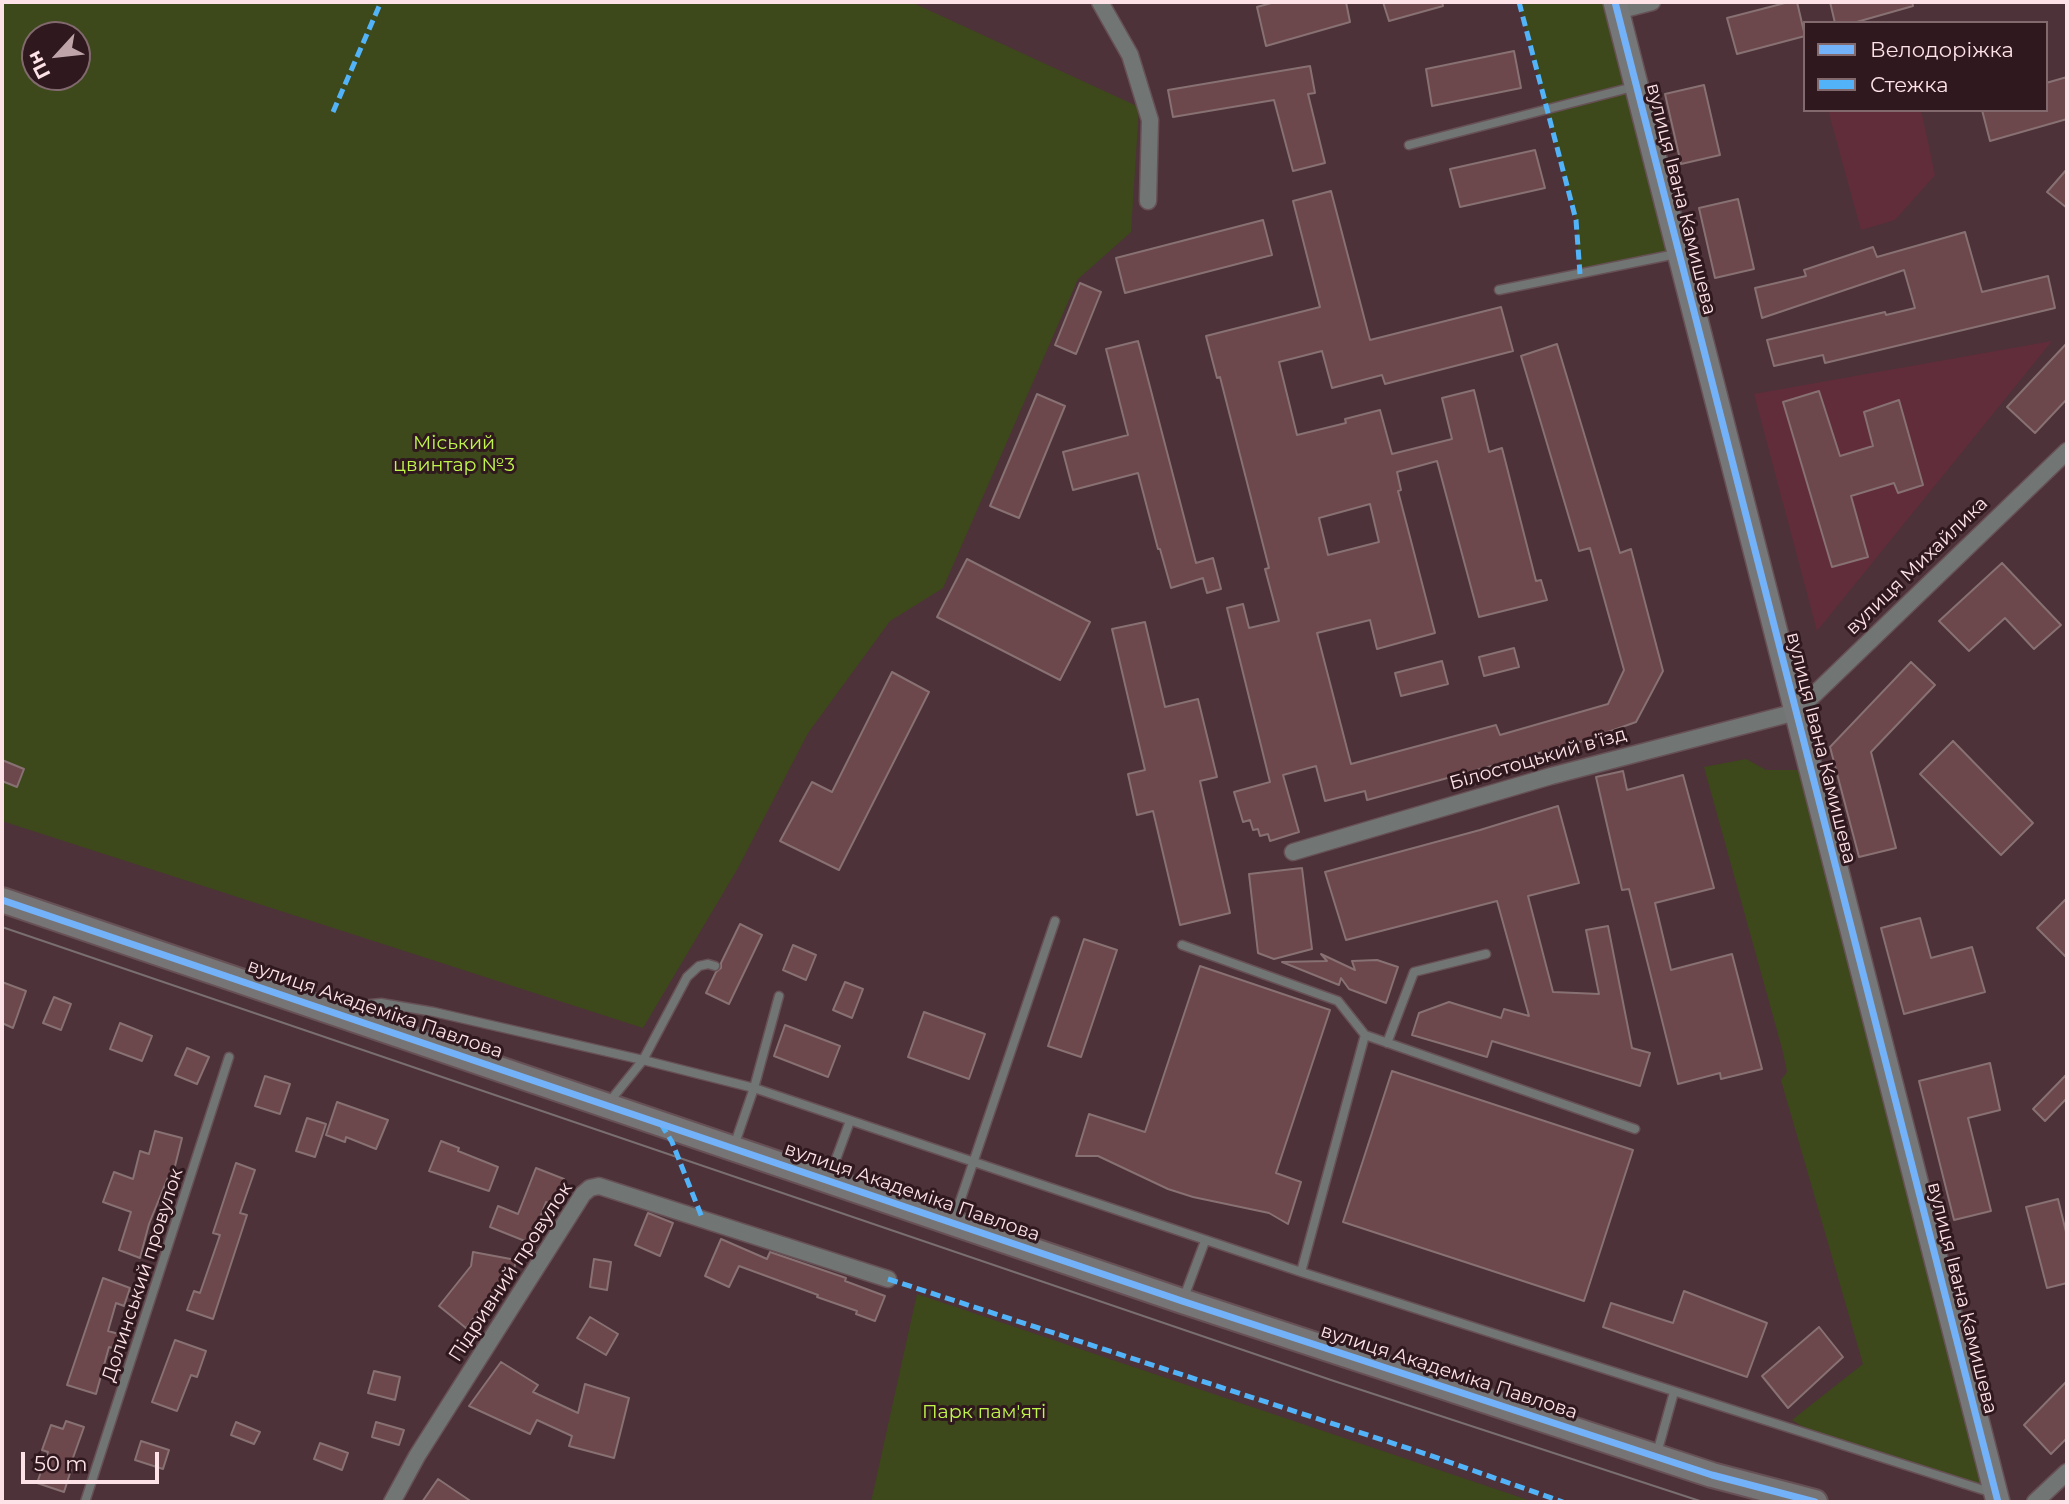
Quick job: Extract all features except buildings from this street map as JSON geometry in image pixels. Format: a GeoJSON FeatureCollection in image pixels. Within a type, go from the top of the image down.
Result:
{"type":"FeatureCollection","features":[{"type":"Feature","properties":{"kind":"main road","name":"вулиця Академіка Павлова"},"geometry":{"type":"LineString","coordinates":[[2,900],[1182,1301],[1656,1457],[1815,1502]]}},
{"type":"Feature","properties":{"kind":"street"},"geometry":{"type":"LineString","coordinates":[[1100,2],[1130,55],[1150,120],[1148,201]]}},
{"type":"Feature","properties":{"kind":"street"},"geometry":{"type":"LineString","coordinates":[[1616,6],[1651,2]]}},
{"type":"Feature","properties":{"kind":"street","name":"вулиця Івана Камишева"},"geometry":{"type":"LineString","coordinates":[[1616,6],[1997,1498]]}},
{"type":"Feature","properties":{"kind":"street","name":"вулиця Михайлика"},"geometry":{"type":"LineString","coordinates":[[1796,712],[2067,451]]}},
{"type":"Feature","properties":{"kind":"street","name":"Білостоцький в’їзд"},"geometry":{"type":"LineString","coordinates":[[1293,852],[1551,776],[1796,712]]}},
{"type":"Feature","properties":{"kind":"street","name":"Підривний провулок"},"geometry":{"type":"LineString","coordinates":[[392,1502],[583,1194],[590,1188],[600,1186],[888,1279]]}},
{"type":"Feature","properties":{"kind":"street"},"geometry":{"type":"LineString","coordinates":[[2035,1502],[2067,1472]]}},
{"type":"Feature","properties":{"kind":"lane"},"geometry":{"type":"LineString","coordinates":[[1409,145],[1636,86]]}},
{"type":"Feature","properties":{"kind":"lane"},"geometry":{"type":"LineString","coordinates":[[1499,290],[1679,254]]}},
{"type":"Feature","properties":{"kind":"lane"},"geometry":{"type":"LineString","coordinates":[[953,1222],[1055,921]]}},
{"type":"Feature","properties":{"kind":"lane"},"geometry":{"type":"LineString","coordinates":[[1182,945],[1338,1001],[1365,1035],[1635,1129]]}},
{"type":"Feature","properties":{"kind":"lane"},"geometry":{"type":"LineString","coordinates":[[1387,1043],[1414,972],[1486,954]]}},
{"type":"Feature","properties":{"kind":"lane"},"geometry":{"type":"LineString","coordinates":[[607,1104],[643,1060],[687,977],[699,966],[715,966]]}},
{"type":"Feature","properties":{"kind":"lane"},"geometry":{"type":"LineString","coordinates":[[733,1149],[754,1088],[779,996]]}},
{"type":"Feature","properties":{"kind":"lane"},"geometry":{"type":"LineString","coordinates":[[323,1009],[381,1003],[434,1012],[754,1088],[1205,1241],[1997,1498]]}},
{"type":"Feature","properties":{"kind":"lane"},"geometry":{"type":"LineString","coordinates":[[1301,1272],[1365,1035]]}},
{"type":"Feature","properties":{"kind":"lane","name":"Долинський провулок"},"geometry":{"type":"LineString","coordinates":[[85,1502],[229,1057]]}},
{"type":"Feature","properties":{"kind":"lane"},"geometry":{"type":"LineString","coordinates":[[828,1181],[850,1121]]}},
{"type":"Feature","properties":{"kind":"lane"},"geometry":{"type":"LineString","coordinates":[[1182,1301],[1205,1241]]}},
{"type":"Feature","properties":{"kind":"lane"},"geometry":{"type":"LineString","coordinates":[[1656,1457],[1674,1392]]}},
{"type":"Feature","properties":{"kind":"shaded area"},"geometry":{"type":"Polygon","coordinates":[[[1829,112],[1921,112],[1935,175],[1895,220],[1861,230],[1829,112]]]}},
{"type":"Feature","properties":{"kind":"shaded area"},"geometry":{"type":"Polygon","coordinates":[[[2052,341],[1817,631],[1754,394],[2052,341]]]}},
{"type":"Feature","properties":{"kind":"green space","name":"Міський цвинтар №3"},"geometry":{"type":"Polygon","coordinates":[[[2,2],[911,2],[1139,107],[1131,232],[1078,279],[943,588],[890,621],[808,733],[738,868],[643,1028],[2,821],[2,2]]]}},
{"type":"Feature","properties":{"kind":"green space"},"geometry":{"type":"Polygon","coordinates":[[[1519,2],[1615,2],[1679,254],[1580,274],[1576,220],[1519,2]]]}},
{"type":"Feature","properties":{"kind":"green space"},"geometry":{"type":"Polygon","coordinates":[[[1746,759],[1766,770],[1810,770],[1996,1494],[1820,1438],[1792,1420],[1863,1364],[1781,1080],[1787,1072],[1783,1052],[1704,767],[1746,759]]]}},
{"type":"Feature","properties":{"kind":"green space","name":"Парк пам'яті"},"geometry":{"type":"Polygon","coordinates":[[[917,1294],[1534,1502],[871,1502],[917,1294]]]}},
{"type":"Feature","properties":{"kind":"tram line"},"geometry":{"type":"LineString","coordinates":[[2,927],[1334,1381],[1703,1502]]}},
{"type":"Feature","properties":{"kind":"marked path"},"geometry":{"type":"LineString","coordinates":[[333,112],[381,2]]}},
{"type":"Feature","properties":{"kind":"marked path"},"geometry":{"type":"LineString","coordinates":[[1519,2],[1576,220],[1580,274]]}},
{"type":"Feature","properties":{"kind":"marked path"},"geometry":{"type":"LineString","coordinates":[[661,1124],[672,1142],[703,1220]]}},
{"type":"Feature","properties":{"kind":"marked path"},"geometry":{"type":"LineString","coordinates":[[888,1279],[1429,1455],[1563,1502]]}},
{"type":"Feature","properties":{"kind":"cycle path"},"geometry":{"type":"LineString","coordinates":[[1615,2],[1998,1502]]}},
{"type":"Feature","properties":{"kind":"cycle path"},"geometry":{"type":"LineString","coordinates":[[2,900],[1182,1301],[1712,1475],[1815,1502]]}}]}
